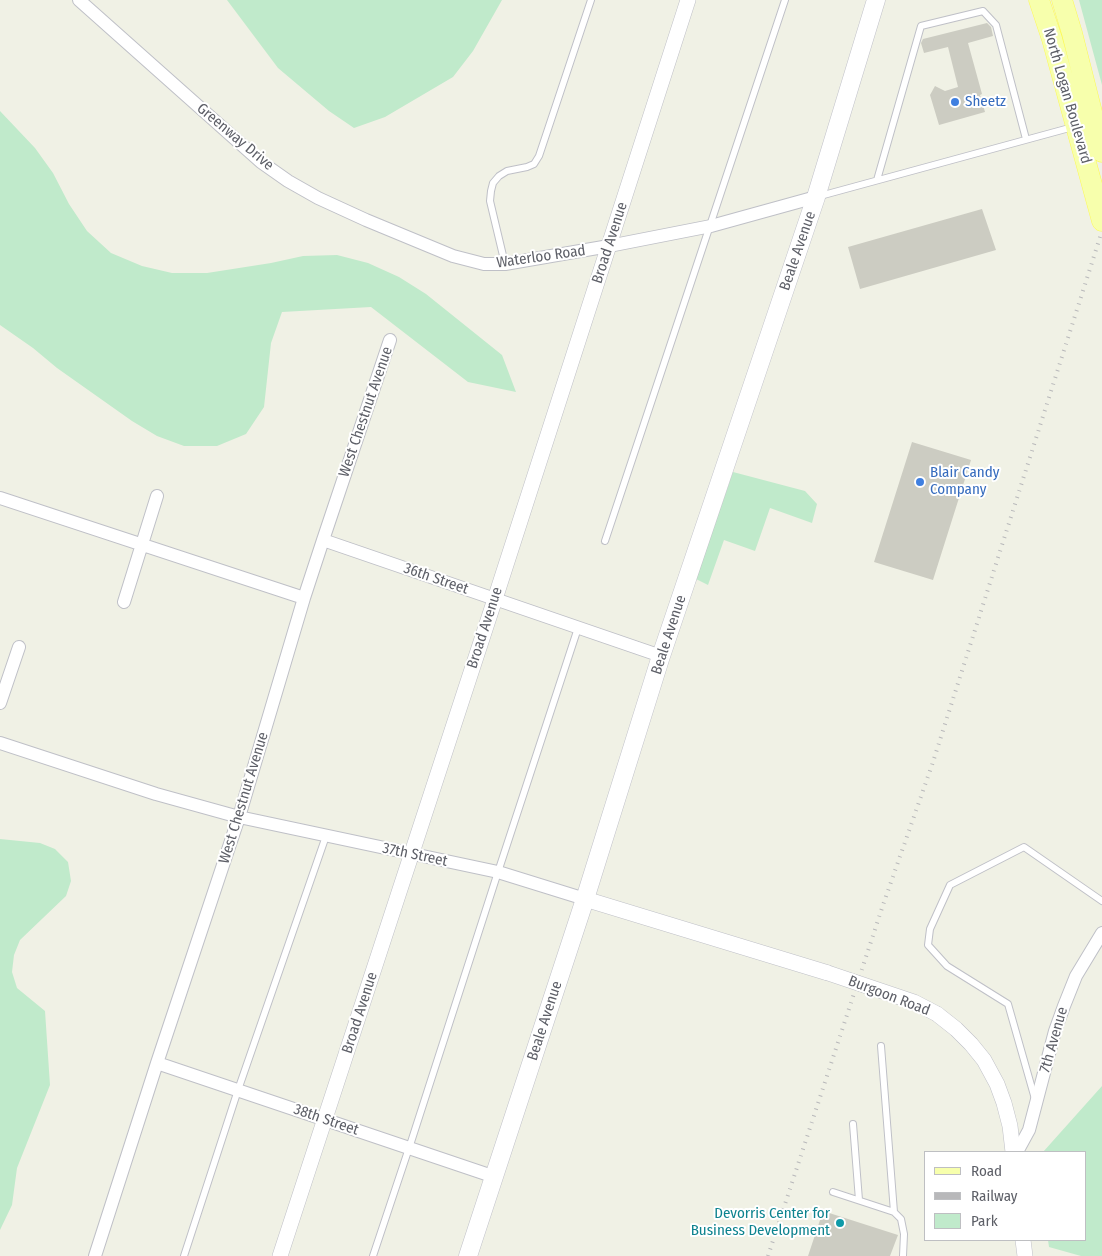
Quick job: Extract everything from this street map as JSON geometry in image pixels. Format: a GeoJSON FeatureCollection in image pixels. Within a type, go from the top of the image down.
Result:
{"type":"FeatureCollection","features":[{"type":"Feature","properties":{"kind":"main road"},"geometry":{"type":"LineString","coordinates":[[876,5],[888,0]]}},
{"type":"Feature","properties":{"kind":"main road"},"geometry":{"type":"LineString","coordinates":[[1030,0],[1052,39]]}},
{"type":"Feature","properties":{"kind":"main road","name":"North Logan Boulevard"},"geometry":{"type":"LineString","coordinates":[[1039,0],[1052,39],[1102,221]]}},
{"type":"Feature","properties":{"kind":"main road","name":"North Logan Boulevard"},"geometry":{"type":"LineString","coordinates":[[1062,0],[1101,149]]}},
{"type":"Feature","properties":{"kind":"main road","name":"Beale Avenue"},"geometry":{"type":"LineString","coordinates":[[468,1256],[585,899],[661,656],[816,197],[876,5]]}},
{"type":"Feature","properties":{"kind":"street","name":"Greenway Drive"},"geometry":{"type":"LineString","coordinates":[[79,0],[261,162],[288,181],[318,198],[414,240]]}},
{"type":"Feature","properties":{"kind":"street","name":"Broad Avenue"},"geometry":{"type":"LineString","coordinates":[[280,1256],[495,599],[688,0]]}},
{"type":"Feature","properties":{"kind":"street","name":"Waterloo Road"},"geometry":{"type":"LineString","coordinates":[[414,240],[453,256],[484,264],[505,264],[711,226],[816,197]]}},
{"type":"Feature","properties":{"kind":"street","name":"West Chestnut Avenue"},"geometry":{"type":"LineString","coordinates":[[95,1256],[239,817],[304,598],[390,340]]}},
{"type":"Feature","properties":{"kind":"street"},"geometry":{"type":"LineString","coordinates":[[124,602],[157,496]]}},
{"type":"Feature","properties":{"kind":"street"},"geometry":{"type":"LineString","coordinates":[[0,498],[304,598]]}},
{"type":"Feature","properties":{"kind":"street","name":"36th Street"},"geometry":{"type":"LineString","coordinates":[[323,540],[661,656]]}},
{"type":"Feature","properties":{"kind":"street"},"geometry":{"type":"LineString","coordinates":[[0,703],[19,648]]}},
{"type":"Feature","properties":{"kind":"street","name":"37th Street"},"geometry":{"type":"LineString","coordinates":[[0,742],[156,794],[239,817],[498,872],[828,973]]}},
{"type":"Feature","properties":{"kind":"street","name":"7th Avenue"},"geometry":{"type":"LineString","coordinates":[[1016,1151],[1029,1130],[1055,1031],[1064,1006],[1076,976],[1102,933]]}},
{"type":"Feature","properties":{"kind":"street","name":"Burgoon Road"},"geometry":{"type":"LineString","coordinates":[[828,973],[914,1002],[937,1014],[956,1028],[984,1060],[997,1084],[1004,1103],[1015,1151]]}},
{"type":"Feature","properties":{"kind":"street","name":"38th Street"},"geometry":{"type":"LineString","coordinates":[[157,1063],[495,1177]]}},
{"type":"Feature","properties":{"kind":"street"},"geometry":{"type":"LineString","coordinates":[[1023,1241],[1025,1256]]}},
{"type":"Feature","properties":{"kind":"lane"},"geometry":{"type":"LineString","coordinates":[[505,264],[490,202],[493,182],[506,170],[534,164],[539,156],[591,0]]}},
{"type":"Feature","properties":{"kind":"lane"},"geometry":{"type":"LineString","coordinates":[[605,541],[785,0]]}},
{"type":"Feature","properties":{"kind":"lane"},"geometry":{"type":"LineString","coordinates":[[877,180],[920,26],[982,11],[996,25],[1026,139]]}},
{"type":"Feature","properties":{"kind":"lane"},"geometry":{"type":"LineString","coordinates":[[816,197],[1076,126]]}},
{"type":"Feature","properties":{"kind":"lane"},"geometry":{"type":"LineString","coordinates":[[373,1256],[578,628]]}},
{"type":"Feature","properties":{"kind":"lane"},"geometry":{"type":"LineString","coordinates":[[184,1256],[238,1090],[326,836]]}},
{"type":"Feature","properties":{"kind":"lane"},"geometry":{"type":"LineString","coordinates":[[1037,1104],[1008,1004],[947,966],[928,945],[930,929],[950,886],[1024,847],[1102,901]]}},
{"type":"Feature","properties":{"kind":"lane"},"geometry":{"type":"LineString","coordinates":[[880,1046],[894,1212]]}},
{"type":"Feature","properties":{"kind":"lane"},"geometry":{"type":"LineString","coordinates":[[853,1124],[859,1200]]}},
{"type":"Feature","properties":{"kind":"lane"},"geometry":{"type":"LineString","coordinates":[[833,1192],[894,1212],[901,1219],[904,1234],[903,1256]]}},
{"type":"Feature","properties":{"kind":"green space"},"geometry":{"type":"Polygon","coordinates":[[[227,0],[502,0],[473,51],[453,77],[385,117],[354,128],[329,111],[278,68],[227,0]]]}},
{"type":"Feature","properties":{"kind":"green space"},"geometry":{"type":"Polygon","coordinates":[[[1079,0],[1102,0],[1102,85],[1079,0]]]}},
{"type":"Feature","properties":{"kind":"green space"},"geometry":{"type":"Polygon","coordinates":[[[0,111],[35,148],[53,173],[69,204],[87,231],[111,253],[142,266],[172,273],[207,273],[303,256],[337,255],[368,263],[399,277],[426,294],[502,355],[516,392],[468,382],[371,307],[282,312],[271,343],[264,407],[246,434],[217,446],[184,446],[157,436],[132,421],[57,368],[33,348],[0,325],[0,111]]]}},
{"type":"Feature","properties":{"kind":"green space"},"geometry":{"type":"Polygon","coordinates":[[[733,472],[805,491],[817,504],[812,523],[770,508],[755,551],[724,540],[708,585],[696,579],[733,472]]]}},
{"type":"Feature","properties":{"kind":"green space"},"geometry":{"type":"Polygon","coordinates":[[[0,839],[40,843],[55,849],[68,862],[71,881],[66,896],[20,940],[14,955],[12,972],[17,988],[45,1011],[50,1085],[17,1168],[12,1205],[0,1230],[0,839]]]}},
{"type":"Feature","properties":{"kind":"green space"},"geometry":{"type":"Polygon","coordinates":[[[1102,1086],[1102,1256],[1081,1256],[1049,1247],[1048,1241],[1087,1241],[1087,1151],[1044,1151],[1102,1086]]]}},
{"type":"Feature","properties":{"kind":"building","name":"Sheetz"},"geometry":{"type":"Polygon","coordinates":[[[987,23],[991,27],[993,36],[968,43],[985,112],[939,125],[930,95],[935,86],[945,91],[958,87],[948,47],[924,53],[921,43],[923,39],[987,23]]]}},
{"type":"Feature","properties":{"kind":"building"},"geometry":{"type":"Polygon","coordinates":[[[982,209],[996,250],[860,289],[848,247],[982,209]]]}},
{"type":"Feature","properties":{"kind":"building"},"geometry":{"type":"Polygon","coordinates":[[[912,442],[971,460],[933,580],[874,562],[912,442]]]}},
{"type":"Feature","properties":{"kind":"building","name":"Devorris Center for Business Development"},"geometry":{"type":"Polygon","coordinates":[[[823,1211],[898,1235],[890,1256],[808,1256],[823,1211]]]}},
{"type":"Feature","properties":{"kind":"railway"},"geometry":{"type":"LineString","coordinates":[[768,1256],[883,905],[932,765],[1102,231]]}},
{"type":"Feature","properties":{"kind":"place","name":"Sheetz"},"geometry":{"type":"Point","coordinates":[955,102]}},
{"type":"Feature","properties":{"kind":"place","name":"Blair Candy Company"},"geometry":{"type":"Point","coordinates":[920,482]}},
{"type":"Feature","properties":{"kind":"place","name":"Devorris Center for Business Development"},"geometry":{"type":"Point","coordinates":[840,1223]}}]}
